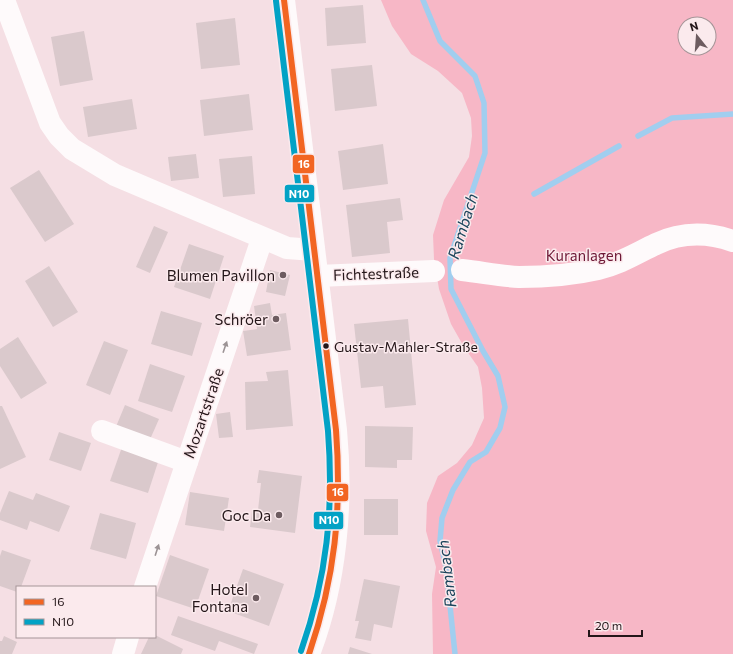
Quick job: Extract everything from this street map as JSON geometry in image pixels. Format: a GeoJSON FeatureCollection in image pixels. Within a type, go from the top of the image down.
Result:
{"type":"FeatureCollection","features":[{"type":"Feature","properties":{"kind":"street"},"geometry":{"type":"LineString","coordinates":[[4,0],[50,123],[59,136],[72,149],[116,175],[262,239],[287,248],[314,250]]}},
{"type":"Feature","properties":{"kind":"street"},"geometry":{"type":"LineString","coordinates":[[284,0],[318,276],[336,436],[338,480],[337,522],[333,559],[320,619],[310,654]]}},
{"type":"Feature","properties":{"kind":"street"},"geometry":{"type":"LineString","coordinates":[[462,270],[518,277],[576,274],[615,265],[656,244],[674,237],[696,234],[715,236],[733,241]]}},
{"type":"Feature","properties":{"kind":"street","name":"Mozartstraße"},"geometry":{"type":"LineString","coordinates":[[145,586],[262,239]]}},
{"type":"Feature","properties":{"kind":"street","name":"Fichtestraße"},"geometry":{"type":"LineString","coordinates":[[318,276],[434,271]]}},
{"type":"Feature","properties":{"kind":"street"},"geometry":{"type":"LineString","coordinates":[[102,431],[187,462]]}},
{"type":"Feature","properties":{"kind":"street"},"geometry":{"type":"LineString","coordinates":[[123,654],[128,638]]}},
{"type":"Feature","properties":{"kind":"green space","name":"Kuranlagen"},"geometry":{"type":"Polygon","coordinates":[[[381,0],[733,0],[733,654],[433,654],[432,594],[436,567],[426,531],[427,503],[438,476],[457,463],[472,445],[484,418],[482,388],[478,367],[464,347],[451,324],[439,289],[434,259],[433,235],[444,200],[469,157],[472,136],[471,118],[462,93],[438,71],[411,54],[392,26],[381,0]]]}},
{"type":"Feature","properties":{"kind":"building"},"geometry":{"type":"Polygon","coordinates":[[[363,5],[366,43],[327,46],[325,8],[363,5]]]}},
{"type":"Feature","properties":{"kind":"building"},"geometry":{"type":"Polygon","coordinates":[[[235,18],[240,65],[201,69],[196,23],[235,18]]]}},
{"type":"Feature","properties":{"kind":"building"},"geometry":{"type":"Polygon","coordinates":[[[84,31],[93,80],[60,86],[51,37],[84,31]]]}},
{"type":"Feature","properties":{"kind":"building"},"geometry":{"type":"Polygon","coordinates":[[[372,65],[377,106],[335,111],[331,69],[372,65]]]}},
{"type":"Feature","properties":{"kind":"building"},"geometry":{"type":"Polygon","coordinates":[[[249,94],[253,130],[204,136],[200,100],[249,94]]]}},
{"type":"Feature","properties":{"kind":"building"},"geometry":{"type":"Polygon","coordinates":[[[132,99],[137,129],[88,137],[83,107],[132,99]]]}},
{"type":"Feature","properties":{"kind":"building"},"geometry":{"type":"Polygon","coordinates":[[[383,144],[388,184],[343,190],[338,151],[383,144]]]}},
{"type":"Feature","properties":{"kind":"building"},"geometry":{"type":"Polygon","coordinates":[[[196,154],[199,178],[171,181],[168,157],[196,154]]]}},
{"type":"Feature","properties":{"kind":"building"},"geometry":{"type":"Polygon","coordinates":[[[252,156],[255,194],[223,197],[219,159],[252,156]]]}},
{"type":"Feature","properties":{"kind":"building"},"geometry":{"type":"Polygon","coordinates":[[[39,170],[74,224],[45,242],[10,188],[39,170]]]}},
{"type":"Feature","properties":{"kind":"building"},"geometry":{"type":"Polygon","coordinates":[[[400,198],[403,220],[387,222],[390,253],[352,257],[346,205],[400,198]]]}},
{"type":"Feature","properties":{"kind":"building"},"geometry":{"type":"Polygon","coordinates":[[[154,226],[168,232],[150,273],[136,267],[154,226]]]}},
{"type":"Feature","properties":{"kind":"building"},"geometry":{"type":"Polygon","coordinates":[[[189,244],[224,256],[210,299],[174,287],[189,244]]]}},
{"type":"Feature","properties":{"kind":"building"},"geometry":{"type":"Polygon","coordinates":[[[49,266],[78,312],[53,327],[25,281],[49,266]]]}},
{"type":"Feature","properties":{"kind":"building"},"geometry":{"type":"Polygon","coordinates":[[[270,270],[290,275],[285,296],[266,292],[270,270]]]}},
{"type":"Feature","properties":{"kind":"building"},"geometry":{"type":"Polygon","coordinates":[[[270,303],[272,315],[286,313],[291,350],[247,356],[243,331],[257,329],[254,306],[270,303]]]}},
{"type":"Feature","properties":{"kind":"building"},"geometry":{"type":"Polygon","coordinates":[[[161,311],[202,323],[192,356],[151,344],[161,311]]]}},
{"type":"Feature","properties":{"kind":"building"},"geometry":{"type":"Polygon","coordinates":[[[408,319],[416,405],[385,408],[383,386],[361,388],[354,324],[408,319]]]}},
{"type":"Feature","properties":{"kind":"building"},"geometry":{"type":"Polygon","coordinates":[[[18,337],[47,383],[21,399],[0,366],[0,349],[18,337]]]}},
{"type":"Feature","properties":{"kind":"building"},"geometry":{"type":"Polygon","coordinates":[[[104,341],[128,350],[110,395],[86,385],[104,341]]]}},
{"type":"Feature","properties":{"kind":"building"},"geometry":{"type":"Polygon","coordinates":[[[150,364],[185,376],[172,412],[138,401],[150,364]]]}},
{"type":"Feature","properties":{"kind":"building"},"geometry":{"type":"Polygon","coordinates":[[[288,370],[293,426],[246,430],[245,382],[268,381],[266,372],[288,370]]]}},
{"type":"Feature","properties":{"kind":"building"},"geometry":{"type":"Polygon","coordinates":[[[125,405],[159,419],[148,444],[115,429],[125,405]]]}},
{"type":"Feature","properties":{"kind":"building"},"geometry":{"type":"Polygon","coordinates":[[[0,406],[2,406],[26,457],[0,469],[0,406]]]}},
{"type":"Feature","properties":{"kind":"building"},"geometry":{"type":"Polygon","coordinates":[[[230,412],[233,437],[219,438],[216,414],[230,412]]]}},
{"type":"Feature","properties":{"kind":"building"},"geometry":{"type":"Polygon","coordinates":[[[365,426],[413,427],[412,460],[397,460],[397,468],[365,467],[365,426]]]}},
{"type":"Feature","properties":{"kind":"building"},"geometry":{"type":"Polygon","coordinates":[[[59,432],[91,443],[81,471],[49,460],[59,432]]]}},
{"type":"Feature","properties":{"kind":"building"},"geometry":{"type":"Polygon","coordinates":[[[122,447],[159,459],[148,493],[110,481],[122,447]]]}},
{"type":"Feature","properties":{"kind":"building"},"geometry":{"type":"Polygon","coordinates":[[[259,470],[302,476],[295,533],[250,527],[252,510],[258,510],[261,483],[257,483],[259,470]]]}},
{"type":"Feature","properties":{"kind":"building"},"geometry":{"type":"Polygon","coordinates":[[[9,491],[33,500],[36,493],[70,506],[59,532],[30,521],[27,530],[0,520],[0,513],[9,491]]]}},
{"type":"Feature","properties":{"kind":"building"},"geometry":{"type":"Polygon","coordinates":[[[190,492],[229,498],[224,531],[185,525],[190,492]]]}},
{"type":"Feature","properties":{"kind":"building"},"geometry":{"type":"Polygon","coordinates":[[[364,499],[398,499],[398,535],[364,535],[364,499]]]}},
{"type":"Feature","properties":{"kind":"building"},"geometry":{"type":"Polygon","coordinates":[[[100,513],[136,523],[126,559],[90,549],[100,513]]]}},
{"type":"Feature","properties":{"kind":"building"},"geometry":{"type":"Polygon","coordinates":[[[2,550],[31,560],[21,586],[16,586],[16,592],[0,586],[0,556],[2,550]]]}},
{"type":"Feature","properties":{"kind":"building"},"geometry":{"type":"Polygon","coordinates":[[[170,555],[209,569],[195,609],[156,596],[170,555]]]}},
{"type":"Feature","properties":{"kind":"building","name":"Hotel Fontana"},"geometry":{"type":"Polygon","coordinates":[[[243,569],[284,584],[269,626],[228,611],[243,569]]]}},
{"type":"Feature","properties":{"kind":"building"},"geometry":{"type":"Polygon","coordinates":[[[364,579],[400,586],[392,628],[374,624],[371,641],[355,638],[359,621],[355,621],[364,579]]]}},
{"type":"Feature","properties":{"kind":"building"},"geometry":{"type":"Polygon","coordinates":[[[178,616],[258,644],[254,654],[219,641],[215,651],[171,635],[178,616]]]}},
{"type":"Feature","properties":{"kind":"building"},"geometry":{"type":"Polygon","coordinates":[[[4,636],[17,642],[12,654],[0,654],[0,641],[2,641],[4,636]]]}},
{"type":"Feature","properties":{"kind":"building"},"geometry":{"type":"Polygon","coordinates":[[[156,636],[183,649],[181,654],[141,654],[149,638],[156,638],[156,636]]]}},
{"type":"Feature","properties":{"kind":"building"},"geometry":{"type":"Polygon","coordinates":[[[350,647],[372,654],[348,654],[350,647]]]}},
{"type":"Feature","properties":{"kind":"waterway","name":"Rambach"},"geometry":{"type":"LineString","coordinates":[[423,0],[440,41],[475,76],[484,103],[485,153],[450,258],[451,289],[483,351],[498,376],[505,407],[500,428],[486,452],[470,462],[453,490],[442,518],[440,541],[446,567],[455,654]]}},
{"type":"Feature","properties":{"kind":"waterway"},"geometry":{"type":"LineString","coordinates":[[638,136],[672,118],[733,114]]}},
{"type":"Feature","properties":{"kind":"waterway"},"geometry":{"type":"LineString","coordinates":[[534,194],[619,146]]}},
{"type":"Feature","properties":{"kind":"transit line","name":"16"},"geometry":{"type":"LineString","coordinates":[[284,0],[336,430],[338,459],[337,516],[331,571],[318,626],[309,654]]}},
{"type":"Feature","properties":{"kind":"transit line","name":"N10"},"geometry":{"type":"LineString","coordinates":[[276,1],[328,431],[330,460],[329,515],[323,569],[310,624],[301,651]]}},
{"type":"Feature","properties":{"kind":"place","name":"Blumen Pavillon"},"geometry":{"type":"Point","coordinates":[283,275]}},
{"type":"Feature","properties":{"kind":"place","name":"Schröer"},"geometry":{"type":"Point","coordinates":[276,319]}},
{"type":"Feature","properties":{"kind":"place","name":"Gustav-Mahler-Straße"},"geometry":{"type":"Point","coordinates":[326,346]}},
{"type":"Feature","properties":{"kind":"place","name":"Goc Da"},"geometry":{"type":"Point","coordinates":[279,515]}},
{"type":"Feature","properties":{"kind":"place","name":"Hotel Fontana"},"geometry":{"type":"Point","coordinates":[256,598]}}]}
